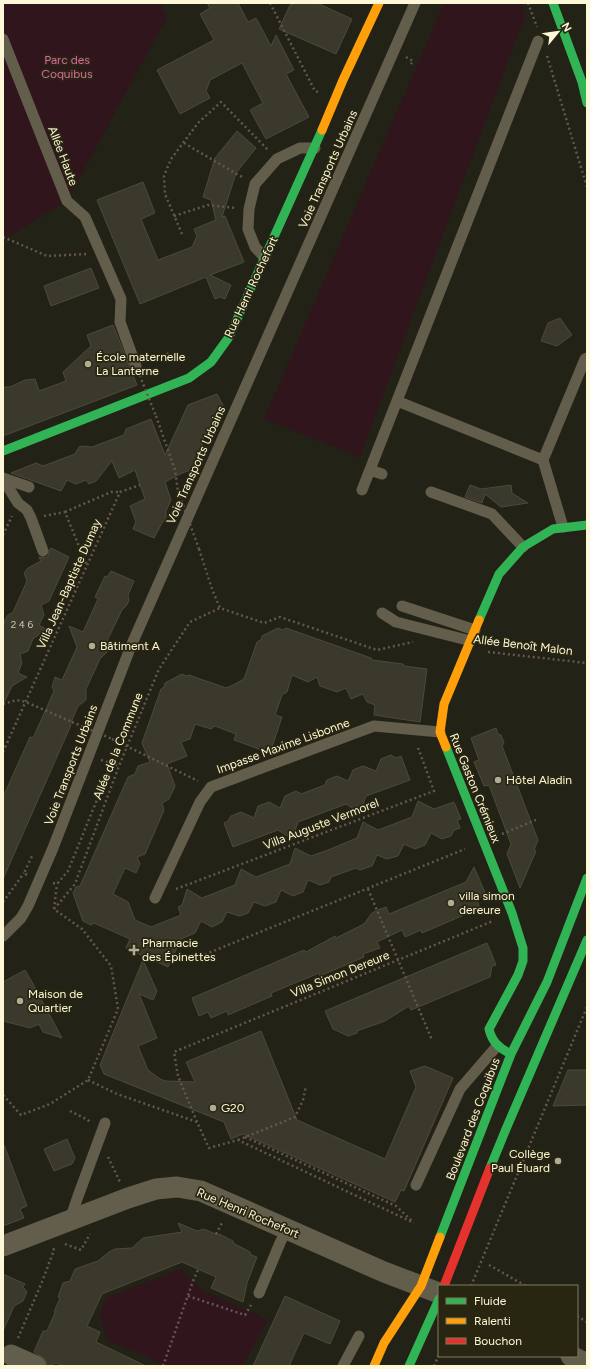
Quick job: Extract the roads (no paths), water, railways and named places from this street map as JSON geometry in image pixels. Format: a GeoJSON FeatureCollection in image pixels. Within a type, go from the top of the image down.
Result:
{"type":"FeatureCollection","features":[{"type":"Feature","properties":{"kind":"street","name":"Rue Henri Rochefort"},"geometry":{"type":"LineString","coordinates":[[3,451],[188,378],[211,362],[229,337],[316,148],[379,3]]}},
{"type":"Feature","properties":{"kind":"street"},"geometry":{"type":"LineString","coordinates":[[553,3],[582,82],[587,103]]}},
{"type":"Feature","properties":{"kind":"street","name":"Rue Gaston Crémieux"},"geometry":{"type":"LineString","coordinates":[[497,1046],[490,1038],[489,1029],[518,974],[523,961],[523,948],[512,913],[440,732],[444,704],[499,574],[524,546],[554,529],[587,525]]}},
{"type":"Feature","properties":{"kind":"street","name":"Boulevard des Coquibus"},"geometry":{"type":"LineString","coordinates":[[374,1366],[384,1343],[430,1290],[511,1054],[546,982],[587,878]]}},
{"type":"Feature","properties":{"kind":"street"},"geometry":{"type":"LineString","coordinates":[[444,1285],[506,1129],[587,940]]}},
{"type":"Feature","properties":{"kind":"street"},"geometry":{"type":"LineString","coordinates":[[497,1046],[511,1054]]}},
{"type":"Feature","properties":{"kind":"street","name":"Rue Henri Rochefort"},"geometry":{"type":"LineString","coordinates":[[3,1246],[128,1198],[156,1189],[177,1187],[202,1191],[384,1272],[430,1290]]}},
{"type":"Feature","properties":{"kind":"street"},"geometry":{"type":"LineString","coordinates":[[408,1366],[438,1301]]}},
{"type":"Feature","properties":{"kind":"street"},"geometry":{"type":"LineString","coordinates":[[11,1355],[36,1366]]}},
{"type":"Feature","properties":{"kind":"street"},"geometry":{"type":"LineString","coordinates":[[573,1357],[587,1364]]}},
{"type":"Feature","properties":{"kind":"lane","name":"Voie Transports Urbains"},"geometry":{"type":"LineString","coordinates":[[3,936],[21,918],[28,906],[53,848],[131,646],[415,3]]}},
{"type":"Feature","properties":{"kind":"lane","name":"Allée Haute"},"geometry":{"type":"LineString","coordinates":[[3,39],[67,201],[85,217],[122,299],[120,322],[136,366]]}},
{"type":"Feature","properties":{"kind":"lane"},"geometry":{"type":"LineString","coordinates":[[362,490],[538,41]]}},
{"type":"Feature","properties":{"kind":"lane"},"geometry":{"type":"LineString","coordinates":[[265,258],[255,247],[248,229],[249,209],[255,184],[276,159],[300,148],[316,148]]}},
{"type":"Feature","properties":{"kind":"lane"},"geometry":{"type":"LineString","coordinates":[[563,527],[543,460],[585,359],[587,358]]}},
{"type":"Feature","properties":{"kind":"lane"},"geometry":{"type":"LineString","coordinates":[[397,401],[543,460]]}},
{"type":"Feature","properties":{"kind":"lane"},"geometry":{"type":"LineString","coordinates":[[370,470],[382,474]]}},
{"type":"Feature","properties":{"kind":"lane"},"geometry":{"type":"LineString","coordinates":[[3,479],[29,487]]}},
{"type":"Feature","properties":{"kind":"lane"},"geometry":{"type":"LineString","coordinates":[[3,479],[18,503],[27,510],[43,551]]}},
{"type":"Feature","properties":{"kind":"lane"},"geometry":{"type":"LineString","coordinates":[[431,492],[492,514],[524,546]]}},
{"type":"Feature","properties":{"kind":"lane"},"geometry":{"type":"LineString","coordinates":[[402,606],[471,640]]}},
{"type":"Feature","properties":{"kind":"lane"},"geometry":{"type":"LineString","coordinates":[[382,613],[396,622],[471,640]]}},
{"type":"Feature","properties":{"kind":"lane","name":"Impasse Maxime Lisbonne"},"geometry":{"type":"LineString","coordinates":[[155,898],[200,802],[211,787],[374,726],[440,732]]}},
{"type":"Feature","properties":{"kind":"lane"},"geometry":{"type":"LineString","coordinates":[[416,1184],[460,1089],[497,1046]]}},
{"type":"Feature","properties":{"kind":"lane"},"geometry":{"type":"LineString","coordinates":[[70,1221],[106,1123]]}},
{"type":"Feature","properties":{"kind":"lane"},"geometry":{"type":"LineString","coordinates":[[259,1293],[287,1228]]}},
{"type":"Feature","properties":{"kind":"lane"},"geometry":{"type":"LineString","coordinates":[[343,1366],[359,1336]]}},
{"type":"Feature","properties":{"kind":"place","name":"École maternelle La Lanterne"},"geometry":{"type":"Point","coordinates":[88,364]}},
{"type":"Feature","properties":{"kind":"place","name":"Bâtiment A"},"geometry":{"type":"Point","coordinates":[92,646]}},
{"type":"Feature","properties":{"kind":"place","name":"Hôtel Aladin"},"geometry":{"type":"Point","coordinates":[498,780]}},
{"type":"Feature","properties":{"kind":"place","name":"villa simon dereure"},"geometry":{"type":"Point","coordinates":[451,903]}},
{"type":"Feature","properties":{"kind":"place","name":"Pharmacie des Épinettes"},"geometry":{"type":"Point","coordinates":[134,950]}},
{"type":"Feature","properties":{"kind":"place","name":"Maison de Quartier"},"geometry":{"type":"Point","coordinates":[20,1001]}},
{"type":"Feature","properties":{"kind":"place","name":"G20"},"geometry":{"type":"Point","coordinates":[213,1108]}},
{"type":"Feature","properties":{"kind":"place","name":"Collège Paul Éluard"},"geometry":{"type":"Point","coordinates":[558,1161]}},
{"type":"Feature","properties":{"kind":"park label","name":"Parc des Coquibus"},"geometry":{"type":"Point","coordinates":[67,67]}}]}
